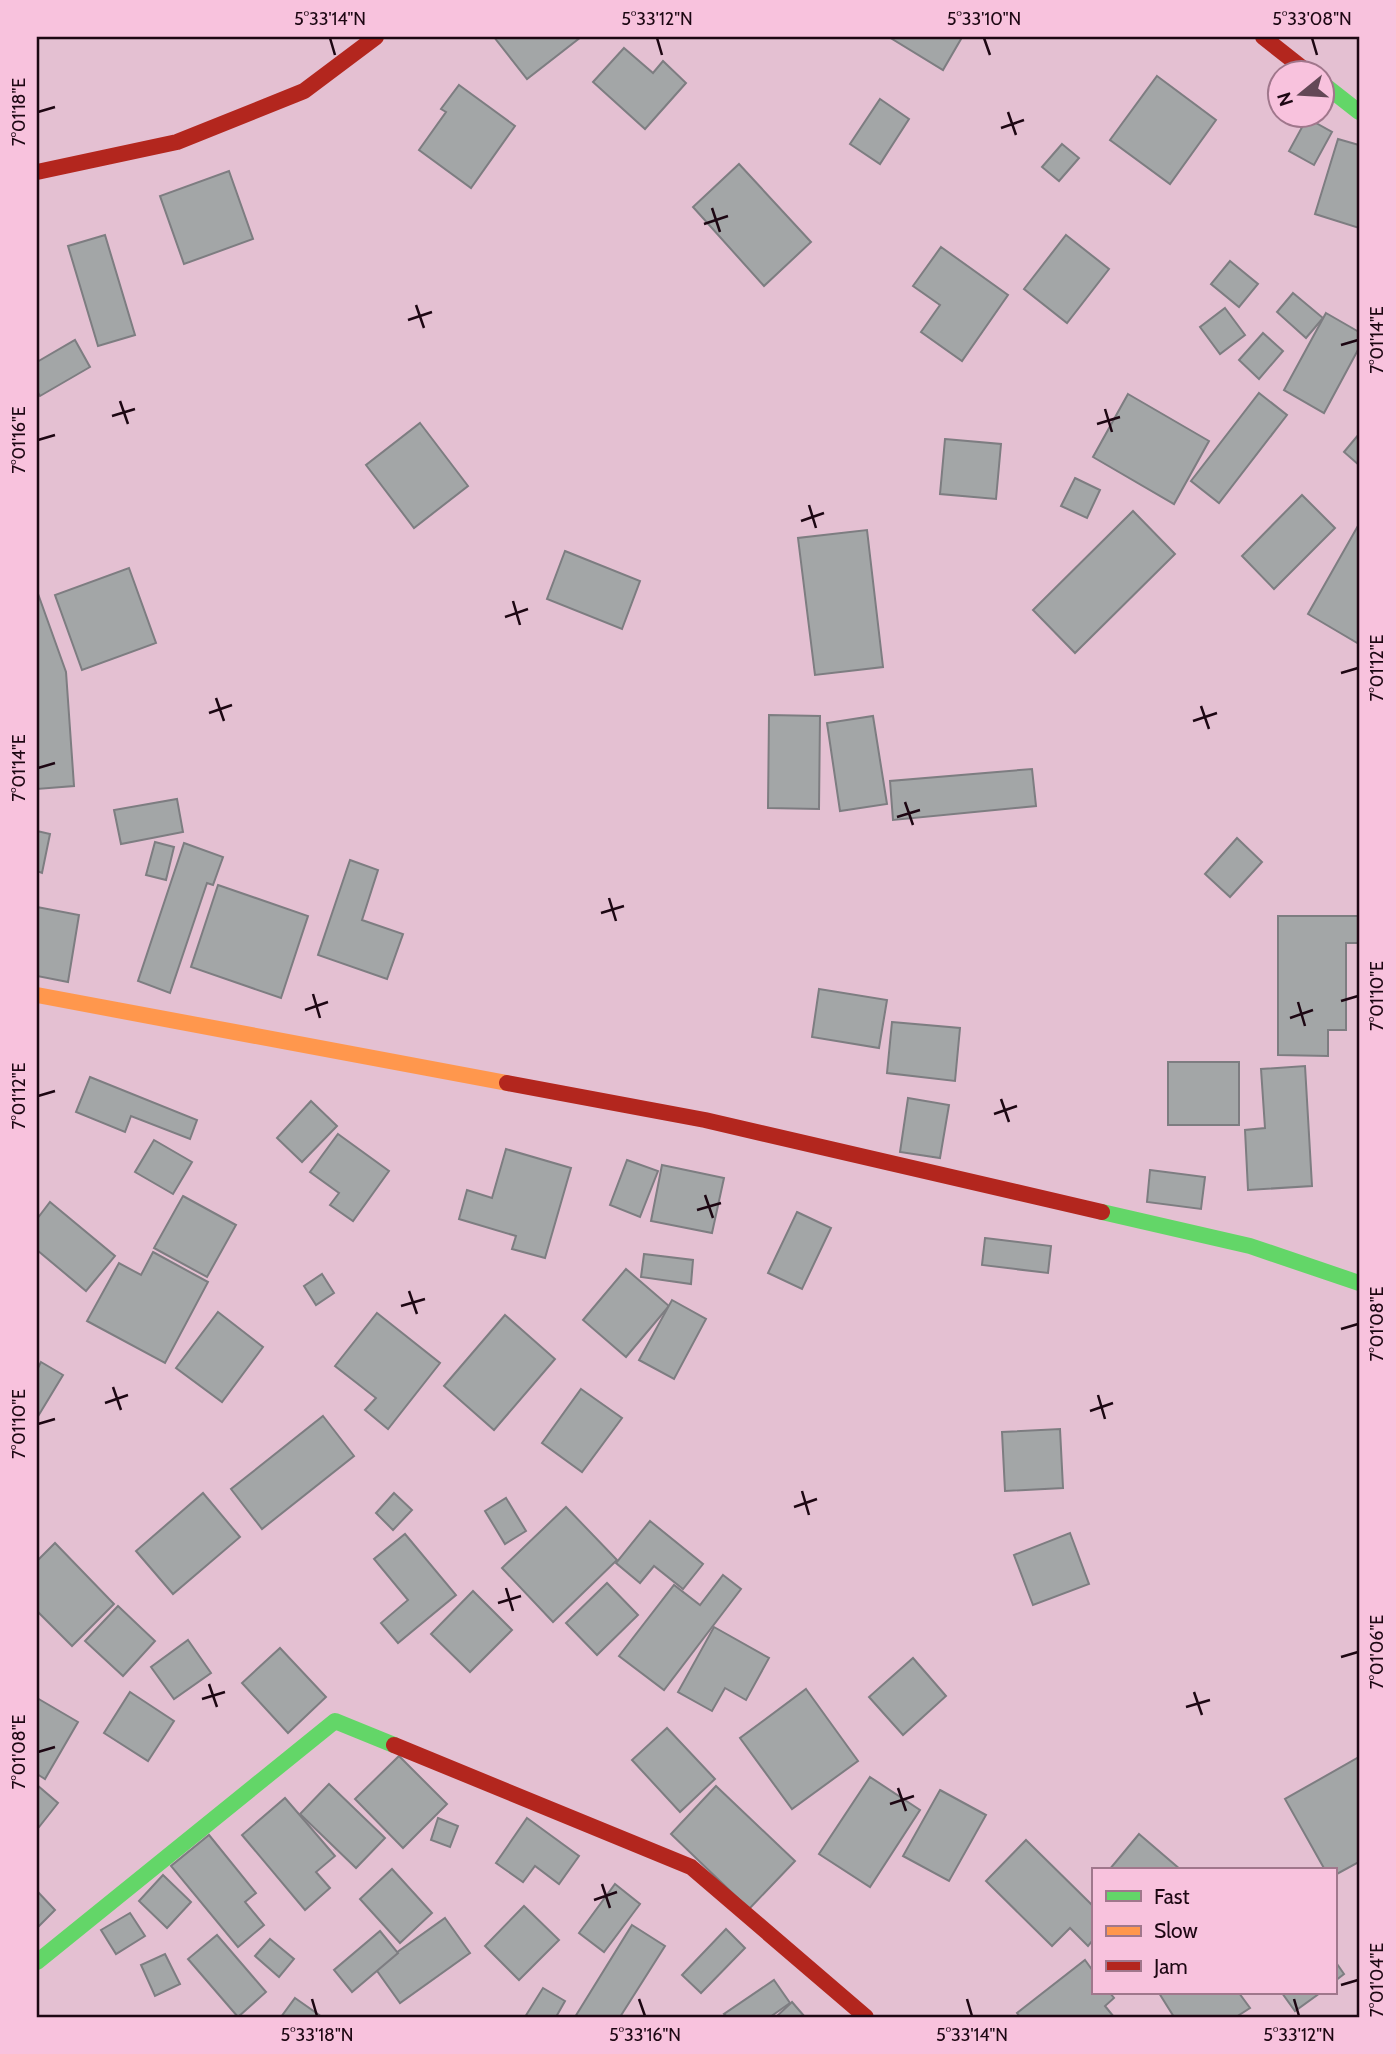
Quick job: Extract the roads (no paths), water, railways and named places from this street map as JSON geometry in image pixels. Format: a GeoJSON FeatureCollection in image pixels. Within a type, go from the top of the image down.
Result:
{"type":"FeatureCollection","features":[{"type":"Feature","properties":{"kind":"street"},"geometry":{"type":"LineString","coordinates":[[37,172],[190,137],[304,91],[376,37]]}},
{"type":"Feature","properties":{"kind":"street"},"geometry":{"type":"LineString","coordinates":[[1263,37],[1292,60]]}},
{"type":"Feature","properties":{"kind":"street"},"geometry":{"type":"LineString","coordinates":[[1336,94],[1359,112]]}},
{"type":"Feature","properties":{"kind":"street"},"geometry":{"type":"LineString","coordinates":[[37,995],[705,1120],[1250,1246],[1359,1283]]}},
{"type":"Feature","properties":{"kind":"street"},"geometry":{"type":"LineString","coordinates":[[37,1962],[335,1721],[691,1867],[866,2017]]}}]}
